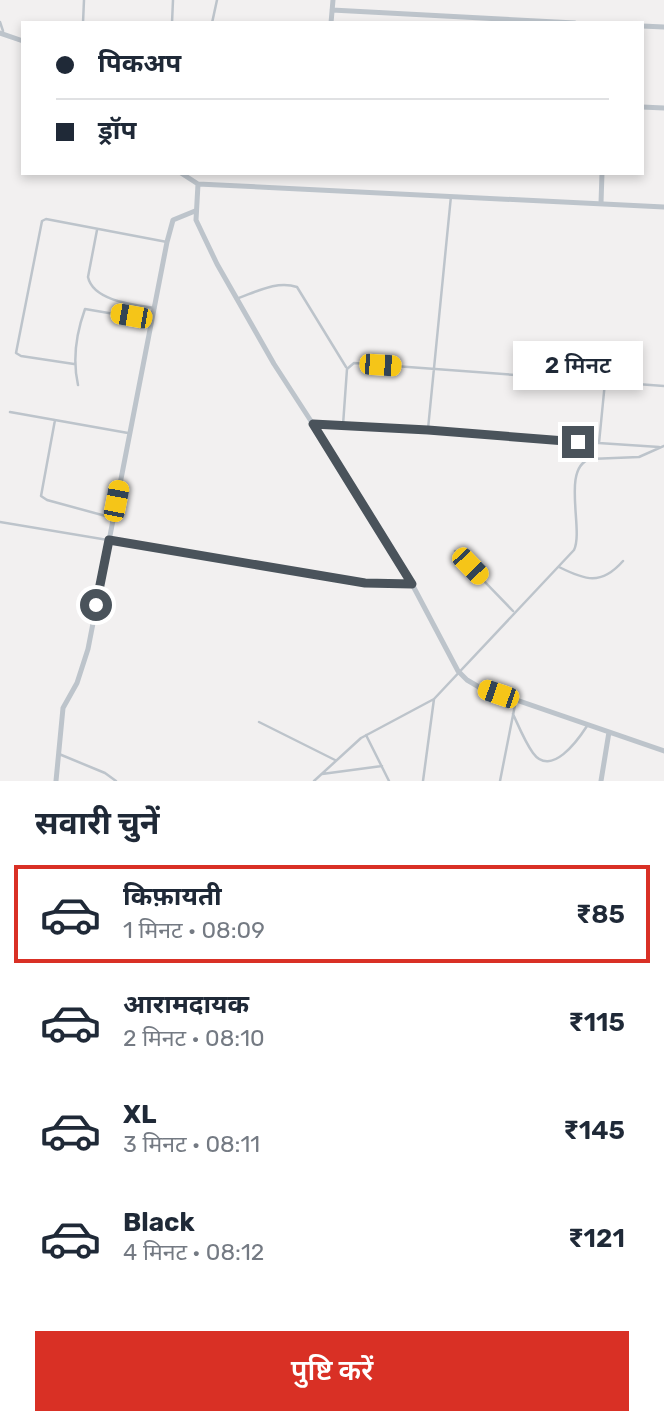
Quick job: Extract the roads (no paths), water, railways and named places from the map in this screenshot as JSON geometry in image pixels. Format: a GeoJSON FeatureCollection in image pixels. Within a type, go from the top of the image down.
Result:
{"type":"FeatureCollection","features":[{"type":"Feature","properties":{"kind":"street"},"geometry":{"type":"LineString","coordinates":[[331,21],[333,0]]}},
{"type":"Feature","properties":{"kind":"street"},"geometry":{"type":"LineString","coordinates":[[332,10],[490,21]]}},
{"type":"Feature","properties":{"kind":"street"},"geometry":{"type":"LineString","coordinates":[[644,26],[664,27]]}},
{"type":"Feature","properties":{"kind":"street"},"geometry":{"type":"LineString","coordinates":[[2,34],[21,40]]}},
{"type":"Feature","properties":{"kind":"street"},"geometry":{"type":"LineString","coordinates":[[644,107],[664,108]]}},
{"type":"Feature","properties":{"kind":"street"},"geometry":{"type":"LineString","coordinates":[[184,175],[198,184],[664,207]]}},
{"type":"Feature","properties":{"kind":"street"},"geometry":{"type":"LineString","coordinates":[[601,203],[602,175]]}},
{"type":"Feature","properties":{"kind":"street"},"geometry":{"type":"LineString","coordinates":[[198,184],[195,211],[197,226],[274,364],[412,584],[458,671],[479,687],[664,751]]}},
{"type":"Feature","properties":{"kind":"street"},"geometry":{"type":"LineString","coordinates":[[56,781],[63,708],[77,683],[87,656],[167,242],[173,220],[195,211]]}},
{"type":"Feature","properties":{"kind":"street"},"geometry":{"type":"LineString","coordinates":[[601,781],[609,732]]}},
{"type":"Feature","properties":{"kind":"lane"},"geometry":{"type":"LineString","coordinates":[[83,21],[85,0]]}},
{"type":"Feature","properties":{"kind":"lane"},"geometry":{"type":"LineString","coordinates":[[172,21],[173,0]]}},
{"type":"Feature","properties":{"kind":"lane"},"geometry":{"type":"LineString","coordinates":[[212,21],[217,0]]}},
{"type":"Feature","properties":{"kind":"lane"},"geometry":{"type":"LineString","coordinates":[[0,22],[2,34]]}},
{"type":"Feature","properties":{"kind":"lane"},"geometry":{"type":"LineString","coordinates":[[428,430],[451,196]]}},
{"type":"Feature","properties":{"kind":"lane"},"geometry":{"type":"LineString","coordinates":[[75,364],[21,356],[16,351],[42,221],[46,219],[167,242]]}},
{"type":"Feature","properties":{"kind":"lane"},"geometry":{"type":"LineString","coordinates":[[97,230],[88,279],[90,284],[116,301],[155,308]]}},
{"type":"Feature","properties":{"kind":"lane"},"geometry":{"type":"LineString","coordinates":[[236,299],[277,285],[297,287],[347,369],[343,425]]}},
{"type":"Feature","properties":{"kind":"lane"},"geometry":{"type":"LineString","coordinates":[[78,385],[76,341],[85,309],[153,320]]}},
{"type":"Feature","properties":{"kind":"lane"},"geometry":{"type":"LineString","coordinates":[[347,369],[354,363],[664,386]]}},
{"type":"Feature","properties":{"kind":"lane"},"geometry":{"type":"LineString","coordinates":[[598,443],[606,382]]}},
{"type":"Feature","properties":{"kind":"lane"},"geometry":{"type":"LineString","coordinates":[[10,412],[130,433]]}},
{"type":"Feature","properties":{"kind":"lane"},"geometry":{"type":"LineString","coordinates":[[55,420],[41,496],[113,519]]}},
{"type":"Feature","properties":{"kind":"lane"},"geometry":{"type":"LineString","coordinates":[[313,424],[656,447],[664,445]]}},
{"type":"Feature","properties":{"kind":"lane"},"geometry":{"type":"LineString","coordinates":[[314,781],[366,735],[434,699],[574,550],[577,543],[575,504],[580,464],[590,458],[639,457],[664,445]]}},
{"type":"Feature","properties":{"kind":"lane"},"geometry":{"type":"LineString","coordinates":[[0,522],[365,583],[412,584]]}},
{"type":"Feature","properties":{"kind":"lane"},"geometry":{"type":"LineString","coordinates":[[455,551],[514,613]]}},
{"type":"Feature","properties":{"kind":"lane"},"geometry":{"type":"LineString","coordinates":[[559,567],[576,576],[591,579],[609,574],[623,561]]}},
{"type":"Feature","properties":{"kind":"lane"},"geometry":{"type":"LineString","coordinates":[[423,781],[434,699]]}},
{"type":"Feature","properties":{"kind":"lane"},"geometry":{"type":"LineString","coordinates":[[500,781],[516,700]]}},
{"type":"Feature","properties":{"kind":"lane"},"geometry":{"type":"LineString","coordinates":[[513,714],[532,752],[544,760],[554,759],[566,752],[579,739],[587,725]]}},
{"type":"Feature","properties":{"kind":"lane"},"geometry":{"type":"LineString","coordinates":[[260,722],[336,760]]}},
{"type":"Feature","properties":{"kind":"lane"},"geometry":{"type":"LineString","coordinates":[[366,735],[389,781]]}},
{"type":"Feature","properties":{"kind":"lane"},"geometry":{"type":"LineString","coordinates":[[59,754],[116,781]]}},
{"type":"Feature","properties":{"kind":"lane"},"geometry":{"type":"LineString","coordinates":[[322,774],[382,766]]}}]}
